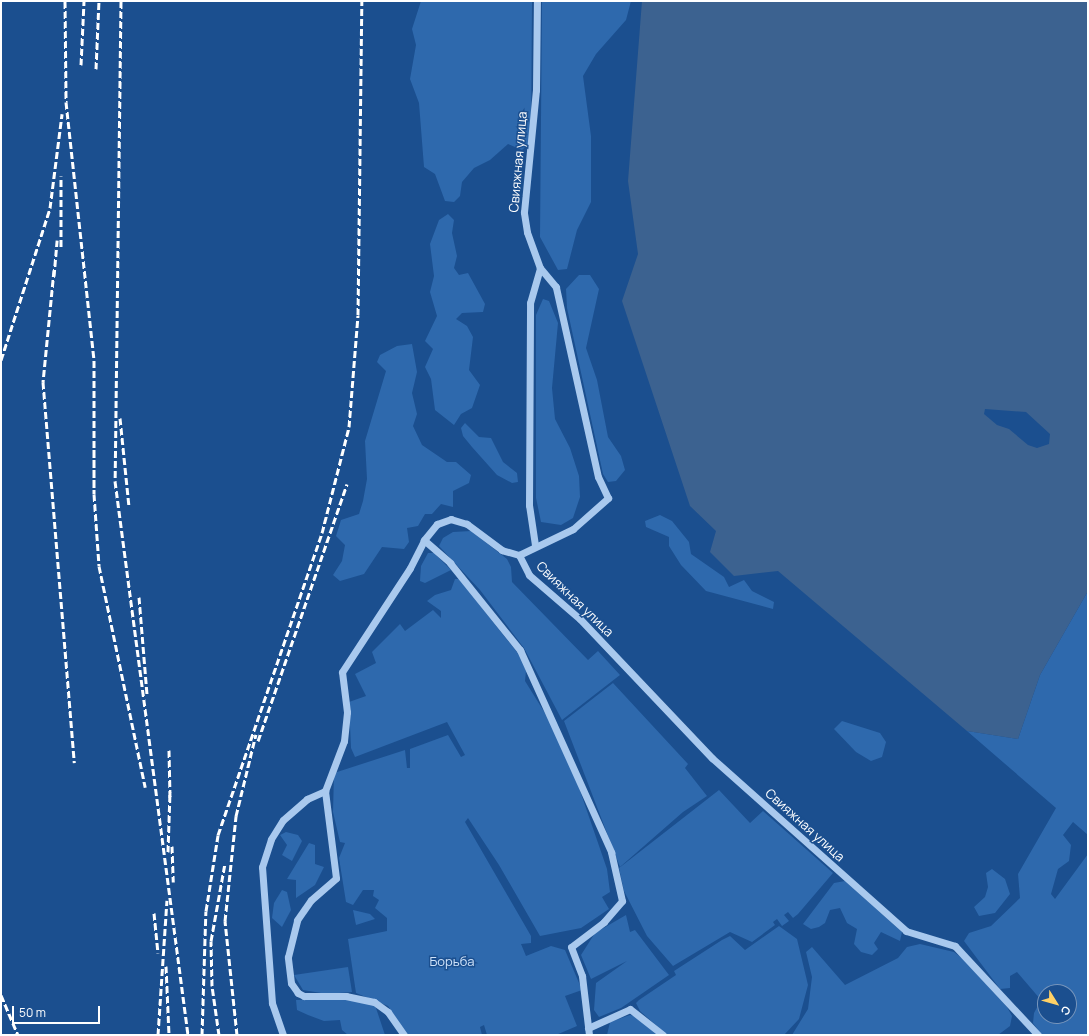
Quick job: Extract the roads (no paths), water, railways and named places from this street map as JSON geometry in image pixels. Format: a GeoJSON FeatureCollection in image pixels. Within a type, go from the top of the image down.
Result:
{"type":"FeatureCollection","features":[{"type":"Feature","properties":{"kind":"street","name":"Свияжная улица"},"geometry":{"type":"LineString","coordinates":[[537,1],[536,90],[524,212],[526,232],[540,268],[556,288],[598,477],[608,498],[573,529],[535,545],[519,555],[529,575],[580,619],[712,758],[906,931],[955,946],[1038,1035]]}},
{"type":"Feature","properties":{"kind":"street"},"geometry":{"type":"LineString","coordinates":[[535,545],[529,505],[530,303],[540,268]]}},
{"type":"Feature","properties":{"kind":"street"},"geometry":{"type":"LineString","coordinates":[[404,1035],[388,1012],[374,1002],[346,996],[304,996],[291,983],[288,957],[297,920],[311,900],[336,878],[325,791],[344,741],[347,712],[342,672],[410,568],[424,540],[437,524],[451,519],[467,524],[502,550],[519,555]]}},
{"type":"Feature","properties":{"kind":"street"},"geometry":{"type":"LineString","coordinates":[[424,540],[455,569],[520,650],[611,852],[622,901],[604,922],[571,947],[582,976],[589,1031],[630,1009],[664,1035]]}},
{"type":"Feature","properties":{"kind":"street"},"geometry":{"type":"LineString","coordinates":[[283,1035],[272,1003],[262,867],[271,839],[283,820],[307,799],[325,791]]}},
{"type":"Feature","properties":{"kind":"railway"},"geometry":{"type":"LineString","coordinates":[[65,1],[66,102],[94,360],[94,494],[99,566],[145,787]]}},
{"type":"Feature","properties":{"kind":"railway"},"geometry":{"type":"LineString","coordinates":[[81,65],[84,1]]}},
{"type":"Feature","properties":{"kind":"railway"},"geometry":{"type":"LineString","coordinates":[[96,69],[99,1]]}},
{"type":"Feature","properties":{"kind":"railway"},"geometry":{"type":"LineString","coordinates":[[121,1],[115,481],[188,1035]]}},
{"type":"Feature","properties":{"kind":"railway"},"geometry":{"type":"LineString","coordinates":[[202,1035],[206,911],[218,835],[322,533],[349,427],[358,315],[362,1]]}},
{"type":"Feature","properties":{"kind":"railway"},"geometry":{"type":"LineString","coordinates":[[1,360],[50,208],[62,114]]}},
{"type":"Feature","properties":{"kind":"railway"},"geometry":{"type":"LineString","coordinates":[[61,176],[61,247]]}},
{"type":"Feature","properties":{"kind":"railway"},"geometry":{"type":"LineString","coordinates":[[54,276],[57,240]]}},
{"type":"Feature","properties":{"kind":"railway"},"geometry":{"type":"LineString","coordinates":[[54,270],[43,382],[74,763]]}},
{"type":"Feature","properties":{"kind":"railway"},"geometry":{"type":"LineString","coordinates":[[120,418],[129,506]]}},
{"type":"Feature","properties":{"kind":"railway"},"geometry":{"type":"LineString","coordinates":[[258,741],[347,484]]}},
{"type":"Feature","properties":{"kind":"railway"},"geometry":{"type":"LineString","coordinates":[[139,597],[147,694]]}},
{"type":"Feature","properties":{"kind":"railway"},"geometry":{"type":"LineString","coordinates":[[237,1035],[225,921],[236,816],[256,734]]}},
{"type":"Feature","properties":{"kind":"railway"},"geometry":{"type":"LineString","coordinates":[[169,750],[170,798]]}},
{"type":"Feature","properties":{"kind":"railway"},"geometry":{"type":"LineString","coordinates":[[168,852],[170,792]]}},
{"type":"Feature","properties":{"kind":"railway"},"geometry":{"type":"LineString","coordinates":[[172,846],[173,882]]}},
{"type":"Feature","properties":{"kind":"railway"},"geometry":{"type":"LineString","coordinates":[[219,1035],[212,986],[211,941],[225,863]]}},
{"type":"Feature","properties":{"kind":"railway"},"geometry":{"type":"LineString","coordinates":[[158,1035],[167,900]]}},
{"type":"Feature","properties":{"kind":"railway"},"geometry":{"type":"LineString","coordinates":[[154,913],[158,953]]}},
{"type":"Feature","properties":{"kind":"railway"},"geometry":{"type":"LineString","coordinates":[[166,966],[169,1035]]}},
{"type":"Feature","properties":{"kind":"railway"},"geometry":{"type":"LineString","coordinates":[[1,995],[18,1035]]}},
{"type":"Feature","properties":{"kind":"park label","name":"Борьба"},"geometry":{"type":"Point","coordinates":[452,961]}}]}
